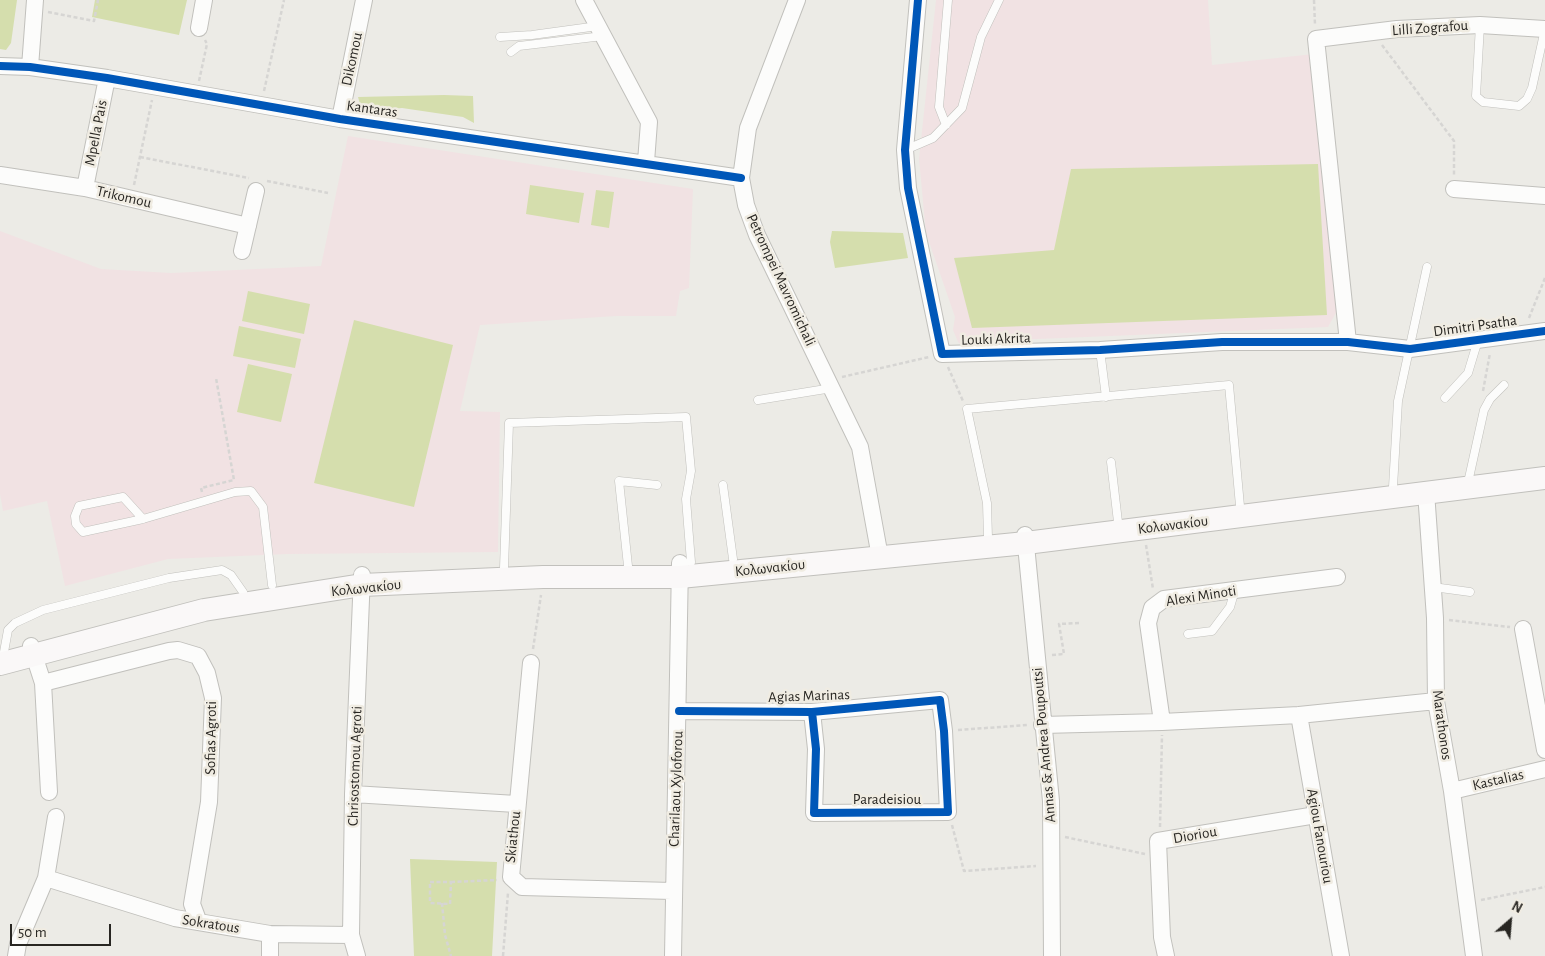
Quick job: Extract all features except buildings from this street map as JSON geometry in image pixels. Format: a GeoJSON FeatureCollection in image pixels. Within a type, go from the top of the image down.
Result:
{"type":"FeatureCollection","features":[{"type":"Feature","properties":{"kind":"main road","name":"Κολωνακίου"},"geometry":{"type":"LineString","coordinates":[[32,651],[272,585],[362,580],[504,568],[684,567],[733,559],[879,552],[988,538],[1025,539],[1118,522],[1320,498],[1545,468]]}},
{"type":"Feature","properties":{"kind":"main road","name":"Κολωνακίου"},"geometry":{"type":"LineString","coordinates":[[1,656],[32,651],[204,610],[362,580],[543,577],[879,552],[1143,529],[1545,478]]}},
{"type":"Feature","properties":{"kind":"street"},"geometry":{"type":"LineString","coordinates":[[199,28],[204,0]]}},
{"type":"Feature","properties":{"kind":"street","name":"Dikomou"},"geometry":{"type":"LineString","coordinates":[[340,118],[364,0]]}},
{"type":"Feature","properties":{"kind":"street"},"geometry":{"type":"LineString","coordinates":[[584,0],[649,122],[646,162]]}},
{"type":"Feature","properties":{"kind":"street","name":"Petrompei Mavromichali"},"geometry":{"type":"LineString","coordinates":[[797,0],[748,128],[741,178],[746,205],[778,282],[860,447],[879,552]]}},
{"type":"Feature","properties":{"kind":"street","name":"Louki Akrita"},"geometry":{"type":"LineString","coordinates":[[918,0],[905,150],[908,188],[942,354],[1100,350],[1222,342],[1348,342]]}},
{"type":"Feature","properties":{"kind":"street"},"geometry":{"type":"LineString","coordinates":[[30,66],[34,5]]}},
{"type":"Feature","properties":{"kind":"street","name":"Lilli Zografou"},"geometry":{"type":"LineString","coordinates":[[1316,39],[1372,32],[1480,25],[1545,29]]}},
{"type":"Feature","properties":{"kind":"street"},"geometry":{"type":"LineString","coordinates":[[1316,39],[1348,342]]}},
{"type":"Feature","properties":{"kind":"street","name":"Kantaras"},"geometry":{"type":"LineString","coordinates":[[0,66],[30,66],[340,118],[646,162],[741,178]]}},
{"type":"Feature","properties":{"kind":"street","name":"Mpella Pais"},"geometry":{"type":"LineString","coordinates":[[85,188],[108,78]]}},
{"type":"Feature","properties":{"kind":"street","name":"Trikomou"},"geometry":{"type":"LineString","coordinates":[[0,175],[85,188],[248,226]]}},
{"type":"Feature","properties":{"kind":"street"},"geometry":{"type":"LineString","coordinates":[[242,251],[255,183]]}},
{"type":"Feature","properties":{"kind":"street"},"geometry":{"type":"LineString","coordinates":[[1454,189],[1545,196]]}},
{"type":"Feature","properties":{"kind":"street","name":"Dimitri Psatha"},"geometry":{"type":"LineString","coordinates":[[1348,342],[1410,349],[1545,331]]}},
{"type":"Feature","properties":{"kind":"street","name":"Marathonos"},"geometry":{"type":"LineString","coordinates":[[1426,492],[1435,618],[1436,701],[1452,791],[1474,956]]}},
{"type":"Feature","properties":{"kind":"street","name":"Annas & Andrea Poupoutsi"},"geometry":{"type":"LineString","coordinates":[[1025,539],[1051,801],[1052,956]]}},
{"type":"Feature","properties":{"kind":"street","name":"Charilaou Xyloforou"},"geometry":{"type":"LineString","coordinates":[[672,956],[672,890],[684,567]]}},
{"type":"Feature","properties":{"kind":"street","name":"Alexi Minoti"},"geometry":{"type":"LineString","coordinates":[[1162,722],[1148,623],[1152,608],[1164,599],[1337,577]]}},
{"type":"Feature","properties":{"kind":"street","name":"Chrisostomou Agroti"},"geometry":{"type":"LineString","coordinates":[[357,956],[351,935],[353,794],[362,580]]}},
{"type":"Feature","properties":{"kind":"street"},"geometry":{"type":"LineString","coordinates":[[1523,629],[1545,750]]}},
{"type":"Feature","properties":{"kind":"street","name":"Sofias Agroti"},"geometry":{"type":"LineString","coordinates":[[43,683],[169,651],[178,650],[198,656],[207,673],[212,698],[209,802],[192,904],[198,920]]}},
{"type":"Feature","properties":{"kind":"street"},"geometry":{"type":"LineString","coordinates":[[32,651],[43,683],[49,792]]}},
{"type":"Feature","properties":{"kind":"street","name":"Skiathou"},"geometry":{"type":"LineString","coordinates":[[531,662],[516,804],[511,877],[522,887],[672,890]]}},
{"type":"Feature","properties":{"kind":"street","name":"Agias Marinas"},"geometry":{"type":"LineString","coordinates":[[678,711],[812,712],[940,700],[944,731]]}},
{"type":"Feature","properties":{"kind":"street"},"geometry":{"type":"LineString","coordinates":[[1042,724],[1162,722],[1299,716],[1436,701]]}},
{"type":"Feature","properties":{"kind":"street","name":"Paradeisiou"},"geometry":{"type":"LineString","coordinates":[[812,712],[816,749],[814,813],[948,812]]}},
{"type":"Feature","properties":{"kind":"street","name":"Agiou Fanouriou"},"geometry":{"type":"LineString","coordinates":[[1299,716],[1342,956]]}},
{"type":"Feature","properties":{"kind":"street"},"geometry":{"type":"LineString","coordinates":[[944,731],[948,812]]}},
{"type":"Feature","properties":{"kind":"street","name":"Kastalias"},"geometry":{"type":"LineString","coordinates":[[1452,791],[1545,769]]}},
{"type":"Feature","properties":{"kind":"street"},"geometry":{"type":"LineString","coordinates":[[353,794],[516,804]]}},
{"type":"Feature","properties":{"kind":"street","name":"Dioriou"},"geometry":{"type":"LineString","coordinates":[[1166,956],[1162,937],[1159,849],[1316,815]]}},
{"type":"Feature","properties":{"kind":"street"},"geometry":{"type":"LineString","coordinates":[[16,956],[18,944],[46,878],[56,817]]}},
{"type":"Feature","properties":{"kind":"street","name":"Sokratous"},"geometry":{"type":"LineString","coordinates":[[46,878],[144,910],[175,918],[198,920],[270,934],[351,935]]}},
{"type":"Feature","properties":{"kind":"street"},"geometry":{"type":"LineString","coordinates":[[270,934],[270,956]]}},
{"type":"Feature","properties":{"kind":"lane"},"geometry":{"type":"LineString","coordinates":[[946,125],[939,107],[948,0]]}},
{"type":"Feature","properties":{"kind":"lane"},"geometry":{"type":"LineString","coordinates":[[905,150],[933,138],[962,108],[981,36],[999,0]]}},
{"type":"Feature","properties":{"kind":"lane"},"geometry":{"type":"LineString","coordinates":[[1480,25],[1476,96],[1483,102],[1519,106],[1527,99],[1532,88],[1545,29]]}},
{"type":"Feature","properties":{"kind":"lane"},"geometry":{"type":"LineString","coordinates":[[500,37],[600,31]]}},
{"type":"Feature","properties":{"kind":"lane"},"geometry":{"type":"LineString","coordinates":[[511,52],[519,46],[600,31]]}},
{"type":"Feature","properties":{"kind":"lane"},"geometry":{"type":"LineString","coordinates":[[1393,487],[1398,401],[1427,267]]}},
{"type":"Feature","properties":{"kind":"lane"},"geometry":{"type":"LineString","coordinates":[[1445,398],[1468,373],[1485,339]]}},
{"type":"Feature","properties":{"kind":"lane"},"geometry":{"type":"LineString","coordinates":[[1100,350],[1106,397]]}},
{"type":"Feature","properties":{"kind":"lane"},"geometry":{"type":"LineString","coordinates":[[758,400],[830,384]]}},
{"type":"Feature","properties":{"kind":"lane"},"geometry":{"type":"LineString","coordinates":[[988,538],[987,503],[967,409],[1229,385],[1240,506]]}},
{"type":"Feature","properties":{"kind":"lane"},"geometry":{"type":"LineString","coordinates":[[1470,478],[1483,415],[1490,399],[1504,385]]}},
{"type":"Feature","properties":{"kind":"lane"},"geometry":{"type":"LineString","coordinates":[[504,568],[509,422],[686,417],[691,471],[686,499],[684,567]]}},
{"type":"Feature","properties":{"kind":"lane"},"geometry":{"type":"LineString","coordinates":[[1111,462],[1118,522]]}},
{"type":"Feature","properties":{"kind":"lane"},"geometry":{"type":"LineString","coordinates":[[628,566],[619,481],[657,485]]}},
{"type":"Feature","properties":{"kind":"lane"},"geometry":{"type":"LineString","coordinates":[[723,485],[733,559]]}},
{"type":"Feature","properties":{"kind":"lane"},"geometry":{"type":"LineString","coordinates":[[143,519],[123,497],[79,506],[75,516],[76,524],[83,532],[143,519],[235,492],[252,491],[263,507],[272,585]]}},
{"type":"Feature","properties":{"kind":"lane"},"geometry":{"type":"LineString","coordinates":[[1,656],[8,630],[15,623],[43,610],[160,580],[222,570],[231,575],[243,592]]}},
{"type":"Feature","properties":{"kind":"lane"},"geometry":{"type":"LineString","coordinates":[[1433,587],[1470,592]]}},
{"type":"Feature","properties":{"kind":"lane"},"geometry":{"type":"LineString","coordinates":[[1188,634],[1212,631],[1230,607],[1235,590]]}},
{"type":"Feature","properties":{"kind":"path"},"geometry":{"type":"LineString","coordinates":[[34,5],[94,21],[98,0]]}},
{"type":"Feature","properties":{"kind":"path"},"geometry":{"type":"LineString","coordinates":[[262,105],[284,0]]}},
{"type":"Feature","properties":{"kind":"path"},"geometry":{"type":"LineString","coordinates":[[1314,0],[1316,39]]}},
{"type":"Feature","properties":{"kind":"path"},"geometry":{"type":"LineString","coordinates":[[196,94],[207,44],[199,28]]}},
{"type":"Feature","properties":{"kind":"path"},"geometry":{"type":"LineString","coordinates":[[1372,32],[1454,141],[1454,189]]}},
{"type":"Feature","properties":{"kind":"path"},"geometry":{"type":"LineString","coordinates":[[132,199],[155,86]]}},
{"type":"Feature","properties":{"kind":"path"},"geometry":{"type":"LineString","coordinates":[[140,158],[255,183],[328,193]]}},
{"type":"Feature","properties":{"kind":"path"},"geometry":{"type":"LineString","coordinates":[[1522,334],[1545,278]]}},
{"type":"Feature","properties":{"kind":"path"},"geometry":{"type":"LineString","coordinates":[[1483,415],[1485,339]]}},
{"type":"Feature","properties":{"kind":"path"},"geometry":{"type":"LineString","coordinates":[[830,384],[942,354],[967,409]]}},
{"type":"Feature","properties":{"kind":"path"},"geometry":{"type":"LineString","coordinates":[[204,501],[201,488],[234,480],[216,378]]}},
{"type":"Feature","properties":{"kind":"path"},"geometry":{"type":"LineString","coordinates":[[1143,529],[1156,605]]}},
{"type":"Feature","properties":{"kind":"path"},"geometry":{"type":"LineString","coordinates":[[531,662],[543,577]]}},
{"type":"Feature","properties":{"kind":"path"},"geometry":{"type":"LineString","coordinates":[[1435,618],[1523,629]]}},
{"type":"Feature","properties":{"kind":"path"},"geometry":{"type":"LineString","coordinates":[[1036,656],[1064,654],[1059,624],[1078,623]]}},
{"type":"Feature","properties":{"kind":"path"},"geometry":{"type":"LineString","coordinates":[[1051,835],[1159,849],[1162,722]]}},
{"type":"Feature","properties":{"kind":"path"},"geometry":{"type":"LineString","coordinates":[[944,731],[1042,724]]}},
{"type":"Feature","properties":{"kind":"path"},"geometry":{"type":"LineString","coordinates":[[948,812],[964,871],[1051,865]]}},
{"type":"Feature","properties":{"kind":"path"},"geometry":{"type":"LineString","coordinates":[[452,882],[450,904],[430,903],[430,882],[492,881],[511,877],[506,905],[503,956]]}},
{"type":"Feature","properties":{"kind":"path"},"geometry":{"type":"LineString","coordinates":[[1467,903],[1545,888]]}},
{"type":"Feature","properties":{"kind":"path"},"geometry":{"type":"LineString","coordinates":[[442,903],[445,934],[450,956]]}},
{"type":"Feature","properties":{"kind":"shaded area"},"geometry":{"type":"Polygon","coordinates":[[[936,0],[1208,0],[1212,65],[1314,54],[1338,309],[1328,327],[989,341],[982,347],[966,349],[958,342],[953,330],[955,317],[926,233],[919,159],[936,0]]]}},
{"type":"Feature","properties":{"kind":"shaded area"},"geometry":{"type":"Polygon","coordinates":[[[348,136],[693,189],[689,288],[680,291],[676,316],[616,316],[480,325],[460,411],[500,412],[498,552],[288,554],[168,559],[65,586],[47,501],[3,511],[0,494],[0,231],[101,269],[171,273],[321,266],[348,136]]]}},
{"type":"Feature","properties":{"kind":"green space"},"geometry":{"type":"Polygon","coordinates":[[[0,0],[17,0],[11,43],[6,50],[0,49],[0,0]]]}},
{"type":"Feature","properties":{"kind":"green space"},"geometry":{"type":"Polygon","coordinates":[[[95,0],[187,0],[179,35],[92,17],[95,0]]]}},
{"type":"Feature","properties":{"kind":"green space"},"geometry":{"type":"Polygon","coordinates":[[[473,96],[474,123],[463,117],[402,108],[368,111],[360,104],[358,97],[473,96]]]}},
{"type":"Feature","properties":{"kind":"green space"},"geometry":{"type":"Polygon","coordinates":[[[1318,164],[1327,315],[972,328],[954,258],[1054,250],[1071,169],[1318,164]]]}},
{"type":"Feature","properties":{"kind":"green space"},"geometry":{"type":"Polygon","coordinates":[[[530,185],[584,193],[579,223],[526,214],[530,185]]]}},
{"type":"Feature","properties":{"kind":"green space"},"geometry":{"type":"Polygon","coordinates":[[[596,190],[614,192],[609,228],[591,225],[596,190]]]}},
{"type":"Feature","properties":{"kind":"green space"},"geometry":{"type":"Polygon","coordinates":[[[832,231],[903,233],[908,258],[835,268],[830,242],[832,231]]]}},
{"type":"Feature","properties":{"kind":"green space"},"geometry":{"type":"Polygon","coordinates":[[[248,291],[310,304],[304,334],[242,321],[248,291]]]}},
{"type":"Feature","properties":{"kind":"green space"},"geometry":{"type":"Polygon","coordinates":[[[354,320],[453,345],[414,507],[314,483],[354,320]]]}},
{"type":"Feature","properties":{"kind":"green space"},"geometry":{"type":"Polygon","coordinates":[[[239,326],[301,339],[295,368],[233,356],[239,326]]]}},
{"type":"Feature","properties":{"kind":"green space"},"geometry":{"type":"Polygon","coordinates":[[[248,364],[292,374],[281,422],[237,412],[248,364]]]}},
{"type":"Feature","properties":{"kind":"green space"},"geometry":{"type":"Polygon","coordinates":[[[410,859],[497,862],[492,956],[414,956],[410,859]]]}},
{"type":"Feature","properties":{"kind":"cycle path"},"geometry":{"type":"LineString","coordinates":[[918,0],[905,150],[908,188],[942,354],[1100,350],[1222,342],[1348,342],[1410,349],[1545,331]]}},
{"type":"Feature","properties":{"kind":"cycle path"},"geometry":{"type":"LineString","coordinates":[[0,66],[30,67],[107,78],[340,119],[741,178]]}},
{"type":"Feature","properties":{"kind":"cycle path"},"geometry":{"type":"LineString","coordinates":[[679,711],[812,712],[940,700],[944,731],[948,812],[814,813],[816,749],[812,712]]}}]}
